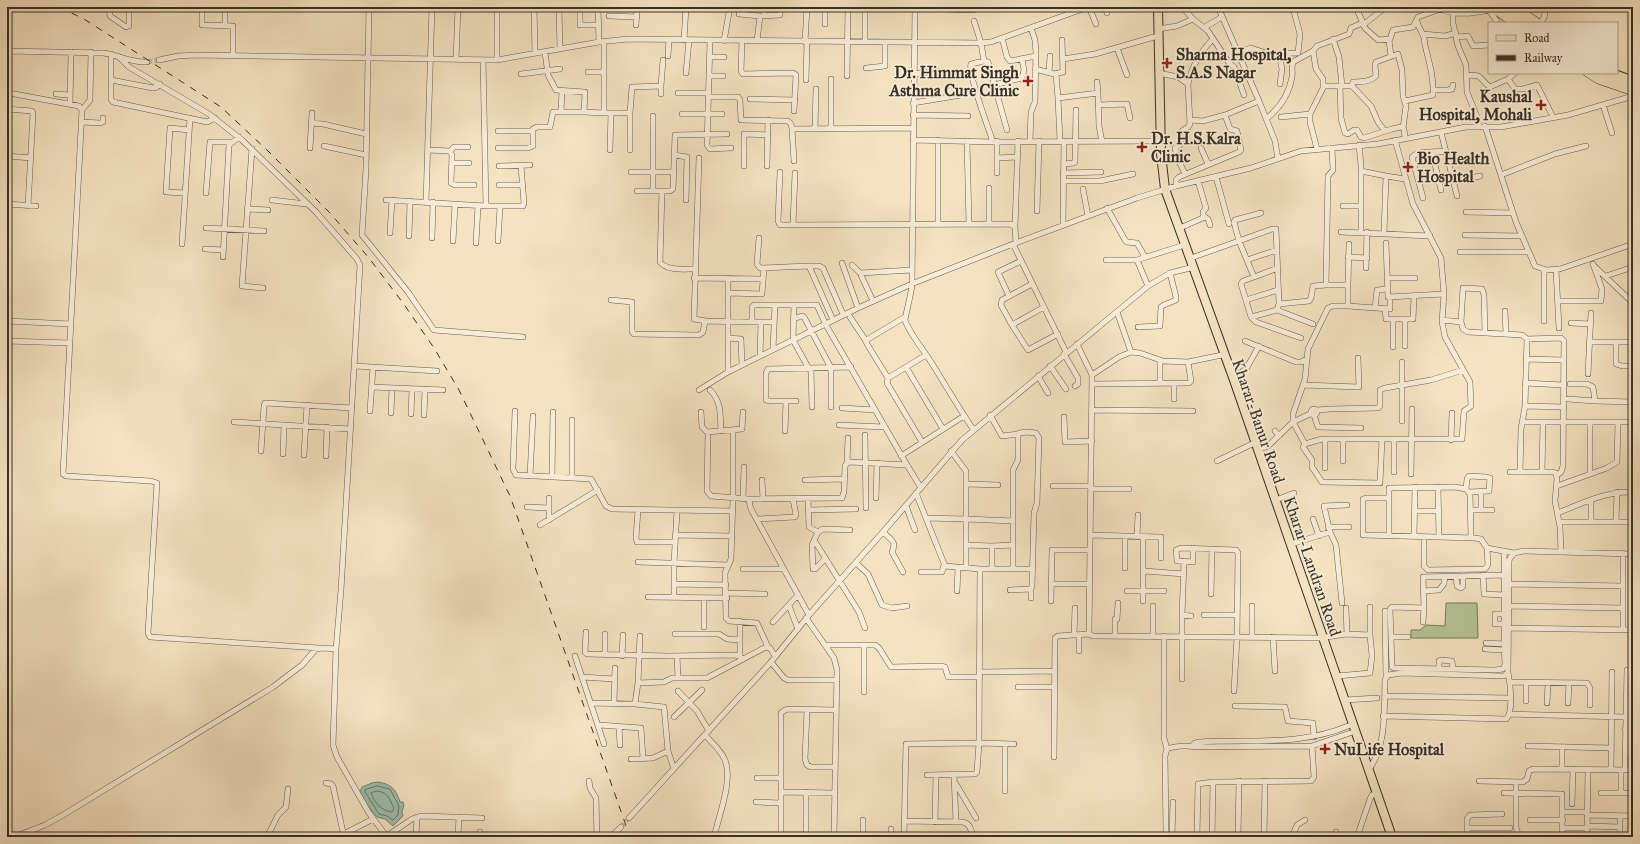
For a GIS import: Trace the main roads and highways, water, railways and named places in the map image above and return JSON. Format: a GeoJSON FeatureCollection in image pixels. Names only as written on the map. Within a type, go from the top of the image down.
{"type":"FeatureCollection","features":[{"type":"Feature","properties":{"kind":"highway","name":"Kharar-Banur Road"},"geometry":{"type":"LineString","coordinates":[[1154,7],[1156,33],[1156,141],[1157,161],[1163,190],[1181,246],[1191,264],[1321,638],[1352,734],[1375,794],[1386,837]]}},
{"type":"Feature","properties":{"kind":"highway"},"geometry":{"type":"LineString","coordinates":[[1158,7],[1156,33],[1159,73],[1163,190],[1180,228],[1191,264]]}},
{"type":"Feature","properties":{"kind":"highway"},"geometry":{"type":"LineString","coordinates":[[1507,7],[1527,22]]}},
{"type":"Feature","properties":{"kind":"highway"},"geometry":{"type":"LineString","coordinates":[[1492,8],[1518,22]]}},
{"type":"Feature","properties":{"kind":"highway"},"geometry":{"type":"LineString","coordinates":[[1599,74],[1633,86]]}},
{"type":"Feature","properties":{"kind":"highway"},"geometry":{"type":"LineString","coordinates":[[1615,74],[1633,81]]}},
{"type":"Feature","properties":{"kind":"highway","name":"Kharar-Landran Road"},"geometry":{"type":"LineString","coordinates":[[1191,264],[1233,378],[1255,447],[1276,500],[1321,638],[1345,700],[1352,734],[1368,769],[1375,794],[1392,837]]}},
{"type":"Feature","properties":{"kind":"main road"},"geometry":{"type":"LineString","coordinates":[[1516,7],[1538,22]]}},
{"type":"Feature","properties":{"kind":"main road"},"geometry":{"type":"LineString","coordinates":[[1492,8],[1512,22]]}},
{"type":"Feature","properties":{"kind":"main road"},"geometry":{"type":"LineString","coordinates":[[1618,71],[1633,77]]}},
{"type":"Feature","properties":{"kind":"main road"},"geometry":{"type":"LineString","coordinates":[[1589,74],[1598,80],[1633,92]]}},
{"type":"Feature","properties":{"kind":"water"},"geometry":{"type":"Polygon","coordinates":[[[378,782],[386,784],[395,790],[400,802],[403,802],[403,816],[393,826],[385,819],[377,817],[367,805],[360,792],[362,787],[378,782]]]}},
{"type":"Feature","properties":{"kind":"tunnel"},"geometry":{"type":"LineString","coordinates":[[147,62],[159,60]]}},
{"type":"Feature","properties":{"kind":"tunnel"},"geometry":{"type":"LineString","coordinates":[[621,827],[629,818]]}},
{"type":"Feature","properties":{"kind":"railway"},"geometry":{"type":"LineString","coordinates":[[59,7],[84,19],[221,107],[268,151],[330,213],[369,258],[403,303],[434,348],[459,390],[510,496],[630,837]]}},
{"type":"Feature","properties":{"kind":"place","name":"Sharma Hospital, S.A.S Nagar"},"geometry":{"type":"Point","coordinates":[1167,63]}},
{"type":"Feature","properties":{"kind":"place","name":"Dr. Himmat Singh Asthma Cure Clinic"},"geometry":{"type":"Point","coordinates":[1028,81]}},
{"type":"Feature","properties":{"kind":"place","name":"Kaushal Hospital, Mohali"},"geometry":{"type":"Point","coordinates":[1541,105]}},
{"type":"Feature","properties":{"kind":"place","name":"Dr. H.S.Kalra Clinic"},"geometry":{"type":"Point","coordinates":[1142,147]}},
{"type":"Feature","properties":{"kind":"place","name":"Bio Health Hospital"},"geometry":{"type":"Point","coordinates":[1408,167]}},
{"type":"Feature","properties":{"kind":"place","name":"NuLife Hospital"},"geometry":{"type":"Point","coordinates":[1325,749]}}]}
